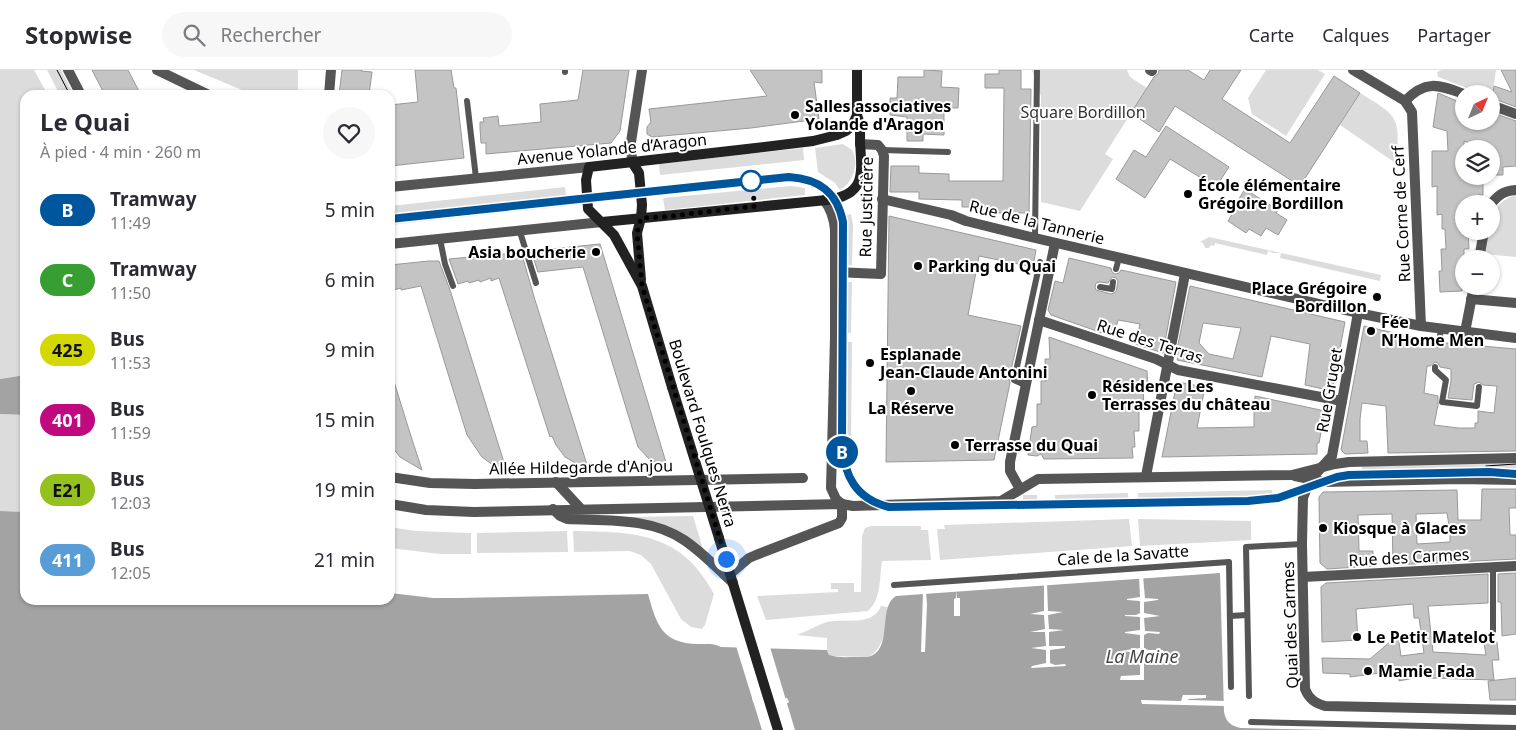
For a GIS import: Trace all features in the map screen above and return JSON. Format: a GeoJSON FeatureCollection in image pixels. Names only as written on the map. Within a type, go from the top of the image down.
{"type":"FeatureCollection","features":[{"type":"Feature","properties":{"kind":"main road"},"geometry":{"type":"LineString","coordinates":[[589,167],[586,180],[588,209],[602,222],[827,203],[848,195],[859,184],[862,170],[859,121],[857,116],[857,70]]}},
{"type":"Feature","properties":{"kind":"main road"},"geometry":{"type":"LineString","coordinates":[[837,136],[852,126],[857,116]]}},
{"type":"Feature","properties":{"kind":"main road","name":"Avenue Yolande d’Aragon"},"geometry":{"type":"LineString","coordinates":[[589,167],[766,147],[837,136]]}},
{"type":"Feature","properties":{"kind":"main road"},"geometry":{"type":"LineString","coordinates":[[837,136],[861,145]]}},
{"type":"Feature","properties":{"kind":"main road"},"geometry":{"type":"LineString","coordinates":[[632,162],[639,173],[642,205],[641,218]]}},
{"type":"Feature","properties":{"kind":"main road","name":"Boulevard Foulques Nerra"},"geometry":{"type":"LineString","coordinates":[[641,218],[637,233],[642,286],[778,730]]}},
{"type":"Feature","properties":{"kind":"main road","name":"Boulevard Foulques Nerra"},"geometry":{"type":"LineString","coordinates":[[602,222],[614,235],[642,286]]}},
{"type":"Feature","properties":{"kind":"street"},"geometry":{"type":"LineString","coordinates":[[68,70],[79,90]]}},
{"type":"Feature","properties":{"kind":"street"},"geometry":{"type":"LineString","coordinates":[[157,70],[199,90]]}},
{"type":"Feature","properties":{"kind":"street"},"geometry":{"type":"LineString","coordinates":[[329,90],[331,70]]}},
{"type":"Feature","properties":{"kind":"street"},"geometry":{"type":"LineString","coordinates":[[632,162],[630,142],[642,70]]}},
{"type":"Feature","properties":{"kind":"street"},"geometry":{"type":"LineString","coordinates":[[1353,70],[1405,101],[1420,89],[1431,86],[1438,85],[1455,91]]}},
{"type":"Feature","properties":{"kind":"street","name":"Rue Corne de Cerf"},"geometry":{"type":"LineString","coordinates":[[1405,101],[1412,112],[1421,326]]}},
{"type":"Feature","properties":{"kind":"street"},"geometry":{"type":"LineString","coordinates":[[1500,108],[1516,114]]}},
{"type":"Feature","properties":{"kind":"street","name":"Rue Justicière"},"geometry":{"type":"LineString","coordinates":[[835,272],[881,274],[884,156],[878,145],[861,145]]}},
{"type":"Feature","properties":{"kind":"street","name":"Avenue Yolande d’Aragon"},"geometry":{"type":"LineString","coordinates":[[395,187],[589,167]]}},
{"type":"Feature","properties":{"kind":"street"},"geometry":{"type":"LineString","coordinates":[[1499,195],[1505,191],[1516,190]]}},
{"type":"Feature","properties":{"kind":"street","name":"Rue de la Tannerie"},"geometry":{"type":"LineString","coordinates":[[882,199],[1185,274]]}},
{"type":"Feature","properties":{"kind":"street"},"geometry":{"type":"LineString","coordinates":[[827,203],[835,230],[835,338],[831,488],[836,499],[842,504]]}},
{"type":"Feature","properties":{"kind":"street"},"geometry":{"type":"LineString","coordinates":[[395,244],[602,222]]}},
{"type":"Feature","properties":{"kind":"street"},"geometry":{"type":"LineString","coordinates":[[1020,489],[1010,471],[1010,462],[1055,243]]}},
{"type":"Feature","properties":{"kind":"street"},"geometry":{"type":"LineString","coordinates":[[1146,476],[1185,274],[1421,326],[1516,338]]}},
{"type":"Feature","properties":{"kind":"street"},"geometry":{"type":"LineString","coordinates":[[1465,332],[1472,295]]}},
{"type":"Feature","properties":{"kind":"street"},"geometry":{"type":"LineString","coordinates":[[1471,299],[1516,303]]}},
{"type":"Feature","properties":{"kind":"street","name":"Rue Gruget"},"geometry":{"type":"LineString","coordinates":[[1322,468],[1332,456],[1358,313]]}},
{"type":"Feature","properties":{"kind":"street","name":"Rue des Terras"},"geometry":{"type":"LineString","coordinates":[[1039,320],[1156,360],[1178,370],[1342,401]]}},
{"type":"Feature","properties":{"kind":"street"},"geometry":{"type":"LineString","coordinates":[[395,505],[426,510],[474,512],[842,504],[854,506],[1001,501],[1038,479],[1292,475],[1349,462],[1516,458]]}},
{"type":"Feature","properties":{"kind":"street","name":"Quai des Carmes"},"geometry":{"type":"LineString","coordinates":[[1322,468],[1310,480],[1304,494],[1302,544],[1306,689],[1308,696],[1325,706],[1516,710]]}},
{"type":"Feature","properties":{"kind":"street"},"geometry":{"type":"LineString","coordinates":[[1292,475],[1324,482],[1485,478],[1516,480]]}},
{"type":"Feature","properties":{"kind":"street","name":"Allée Hildegarde d'Anjou"},"geometry":{"type":"LineString","coordinates":[[395,478],[419,482],[444,483],[803,478]]}},
{"type":"Feature","properties":{"kind":"street"},"geometry":{"type":"LineString","coordinates":[[556,482],[581,509]]}},
{"type":"Feature","properties":{"kind":"street"},"geometry":{"type":"LineString","coordinates":[[553,509],[560,516],[567,519],[633,523],[662,529],[692,546],[733,582],[756,555],[839,523],[842,518],[842,504]]}},
{"type":"Feature","properties":{"kind":"street","name":"Rue des Carmes"},"geometry":{"type":"LineString","coordinates":[[1303,577],[1379,570],[1516,566]]}},
{"type":"Feature","properties":{"kind":"lane"},"geometry":{"type":"LineString","coordinates":[[1035,238],[1036,72]]}},
{"type":"Feature","properties":{"kind":"lane"},"geometry":{"type":"LineString","coordinates":[[467,101],[476,178]]}},
{"type":"Feature","properties":{"kind":"lane"},"geometry":{"type":"LineString","coordinates":[[882,150],[948,152]]}},
{"type":"Feature","properties":{"kind":"lane"},"geometry":{"type":"LineString","coordinates":[[520,232],[536,283]]}},
{"type":"Feature","properties":{"kind":"lane"},"geometry":{"type":"LineString","coordinates":[[440,239],[445,264],[453,286]]}},
{"type":"Feature","properties":{"kind":"lane"},"geometry":{"type":"LineString","coordinates":[[1116,269],[1119,258]]}},
{"type":"Feature","properties":{"kind":"lane"},"geometry":{"type":"LineString","coordinates":[[1027,386],[1014,380],[1040,262]]}},
{"type":"Feature","properties":{"kind":"lane"},"geometry":{"type":"LineString","coordinates":[[1100,287],[1112,289],[1113,282]]}},
{"type":"Feature","properties":{"kind":"lane"},"geometry":{"type":"LineString","coordinates":[[1439,343],[1440,329]]}},
{"type":"Feature","properties":{"kind":"lane"},"geometry":{"type":"LineString","coordinates":[[1435,367],[1435,370],[1446,380],[1442,402],[1477,406],[1479,387]]}},
{"type":"Feature","properties":{"kind":"lane"},"geometry":{"type":"LineString","coordinates":[[1249,696],[1246,547],[1302,544]]}},
{"type":"Feature","properties":{"kind":"lane","name":"Cale de la Savatte"},"geometry":{"type":"LineString","coordinates":[[894,585],[1229,562],[1231,687]]}},
{"type":"Feature","properties":{"kind":"lane"},"geometry":{"type":"LineString","coordinates":[[1493,567],[1493,634]]}},
{"type":"Feature","properties":{"kind":"lane"},"geometry":{"type":"LineString","coordinates":[[1230,616],[1247,615]]}},
{"type":"Feature","properties":{"kind":"lane"},"geometry":{"type":"LineString","coordinates":[[1251,722],[1516,728]]}},
{"type":"Feature","properties":{"kind":"green space"},"geometry":{"type":"Polygon","coordinates":[[[0,70],[34,70],[45,90],[20,90],[20,376],[0,379],[0,70]]]}},
{"type":"Feature","properties":{"kind":"green space"},"geometry":{"type":"Polygon","coordinates":[[[47,70],[61,70],[71,90],[57,90],[47,70]]]}},
{"type":"Feature","properties":{"kind":"green space"},"geometry":{"type":"Polygon","coordinates":[[[194,70],[298,70],[298,90],[242,90],[194,70]]]}},
{"type":"Feature","properties":{"kind":"green space","name":"Square Bordillon"},"geometry":{"type":"Polygon","coordinates":[[[1032,70],[1127,70],[1130,77],[1147,88],[1105,154],[1113,159],[1080,211],[1041,202],[1041,96],[1032,70]]]}},
{"type":"Feature","properties":{"kind":"green space"},"geometry":{"type":"Polygon","coordinates":[[[1266,70],[1318,70],[1325,74],[1286,136],[1252,114],[1248,98],[1266,70]]]}},
{"type":"Feature","properties":{"kind":"green space"},"geometry":{"type":"Polygon","coordinates":[[[1442,70],[1496,70],[1494,85],[1459,85],[1438,77],[1437,72],[1442,70]]]}},
{"type":"Feature","properties":{"kind":"green space"},"geometry":{"type":"Polygon","coordinates":[[[1360,93],[1383,108],[1395,120],[1398,137],[1397,164],[1340,125],[1360,93]]]}},
{"type":"Feature","properties":{"kind":"green space"},"geometry":{"type":"Polygon","coordinates":[[[843,144],[852,150],[855,167],[852,178],[840,190],[835,183],[818,172],[815,148],[843,144]]]}},
{"type":"Feature","properties":{"kind":"green space"},"geometry":{"type":"Polygon","coordinates":[[[803,148],[804,160],[660,175],[659,164],[803,148]]]}},
{"type":"Feature","properties":{"kind":"green space"},"geometry":{"type":"Polygon","coordinates":[[[791,186],[805,188],[805,195],[665,210],[663,198],[791,186]]]}},
{"type":"Feature","properties":{"kind":"green space"},"geometry":{"type":"Polygon","coordinates":[[[565,187],[567,206],[395,224],[395,205],[565,187]]]}},
{"type":"Feature","properties":{"kind":"green space"},"geometry":{"type":"Polygon","coordinates":[[[1516,195],[1516,257],[1500,256],[1500,250],[1485,250],[1486,240],[1500,240],[1500,204],[1509,197],[1516,195]]]}},
{"type":"Feature","properties":{"kind":"green space"},"geometry":{"type":"Polygon","coordinates":[[[851,214],[853,225],[852,265],[840,265],[840,224],[838,218],[851,214]]]}},
{"type":"Feature","properties":{"kind":"green space"},"geometry":{"type":"Polygon","coordinates":[[[1209,237],[1381,275],[1380,281],[1280,258],[1281,253],[1268,251],[1267,255],[1215,243],[1214,246],[1211,245],[1209,248],[1205,248],[1203,243],[1200,242],[1209,237]]]}},
{"type":"Feature","properties":{"kind":"green space"},"geometry":{"type":"Polygon","coordinates":[[[840,282],[852,282],[851,333],[839,333],[840,282]]]}},
{"type":"Feature","properties":{"kind":"green space"},"geometry":{"type":"Polygon","coordinates":[[[839,341],[852,342],[851,444],[837,444],[839,341]]]}},
{"type":"Feature","properties":{"kind":"green space"},"geometry":{"type":"Polygon","coordinates":[[[0,414],[20,415],[20,512],[0,511],[0,414]]]}},
{"type":"Feature","properties":{"kind":"green space"},"geometry":{"type":"Polygon","coordinates":[[[1516,461],[1516,477],[1362,477],[1362,465],[1516,461]]]}},
{"type":"Feature","properties":{"kind":"green space"},"geometry":{"type":"Polygon","coordinates":[[[1272,490],[1273,502],[1139,506],[1138,493],[1272,490]]]}},
{"type":"Feature","properties":{"kind":"green space"},"geometry":{"type":"Polygon","coordinates":[[[1128,493],[1129,506],[1055,508],[1055,495],[1128,493]]]}},
{"type":"Feature","properties":{"kind":"green space"},"geometry":{"type":"Polygon","coordinates":[[[1023,495],[1037,495],[1038,508],[1023,508],[1023,495]]]}},
{"type":"Feature","properties":{"kind":"green space"},"geometry":{"type":"Polygon","coordinates":[[[693,516],[703,549],[628,517],[693,516]]]}},
{"type":"Feature","properties":{"kind":"green space"},"geometry":{"type":"Polygon","coordinates":[[[1129,519],[1132,546],[940,560],[937,529],[945,529],[944,525],[1129,519]]]}},
{"type":"Feature","properties":{"kind":"green space"},"geometry":{"type":"Polygon","coordinates":[[[1138,519],[1251,521],[1251,540],[1140,546],[1138,519]]]}},
{"type":"Feature","properties":{"kind":"green space"},"geometry":{"type":"Polygon","coordinates":[[[871,526],[921,526],[921,530],[928,530],[931,560],[882,561],[878,594],[868,611],[766,620],[757,596],[838,592],[838,589],[831,589],[831,583],[854,583],[854,592],[861,592],[862,536],[865,528],[871,526]]]}},
{"type":"Feature","properties":{"kind":"green space"},"geometry":{"type":"Polygon","coordinates":[[[395,528],[416,531],[471,533],[471,554],[440,554],[395,549],[395,528]]]}},
{"type":"Feature","properties":{"kind":"green space"},"geometry":{"type":"Polygon","coordinates":[[[567,531],[568,552],[477,553],[477,533],[567,531]]]}},
{"type":"Feature","properties":{"kind":"green space"},"geometry":{"type":"Polygon","coordinates":[[[573,531],[636,535],[671,547],[687,558],[701,574],[714,594],[705,625],[702,629],[691,627],[681,619],[651,564],[641,555],[630,551],[574,552],[573,531]]]}},
{"type":"Feature","properties":{"kind":"green space"},"geometry":{"type":"Polygon","coordinates":[[[881,606],[888,607],[884,635],[879,647],[869,657],[830,656],[827,650],[827,638],[797,635],[827,622],[872,617],[881,606]]]}},
{"type":"Feature","properties":{"kind":"water"},"geometry":{"type":"Polygon","coordinates":[[[20,376],[20,415],[0,414],[0,379],[20,376]]]}},
{"type":"Feature","properties":{"kind":"water","name":"La Maine"},"geometry":{"type":"Polygon","coordinates":[[[0,511],[20,512],[20,605],[395,605],[395,594],[433,598],[648,594],[658,624],[663,631],[676,640],[686,643],[713,644],[721,647],[827,650],[829,655],[836,657],[868,657],[876,653],[881,646],[883,638],[887,609],[890,602],[896,596],[1220,573],[1224,712],[1228,721],[1232,725],[1241,728],[1330,730],[0,730],[0,511]],[[752,698],[753,702],[789,702],[787,698],[752,698]]]}},
{"type":"Feature","properties":{"kind":"pier"},"geometry":{"type":"Polygon","coordinates":[[[1139,576],[1143,576],[1145,598],[1158,599],[1144,602],[1144,613],[1160,616],[1144,618],[1145,631],[1160,632],[1159,634],[1148,633],[1144,635],[1144,648],[1148,650],[1163,650],[1163,652],[1144,653],[1144,680],[1120,680],[1121,676],[1140,675],[1140,653],[1121,651],[1140,648],[1140,635],[1125,633],[1140,630],[1140,617],[1125,616],[1140,613],[1140,601],[1127,600],[1140,597],[1139,576]]]}},
{"type":"Feature","properties":{"kind":"pier"},"geometry":{"type":"Polygon","coordinates":[[[1044,583],[1047,583],[1048,611],[1063,612],[1048,615],[1049,629],[1064,630],[1049,632],[1049,646],[1065,646],[1065,648],[1050,650],[1050,663],[1055,665],[1065,664],[1066,666],[1031,668],[1032,666],[1046,663],[1046,650],[1031,648],[1046,646],[1045,632],[1030,632],[1045,629],[1044,615],[1030,614],[1044,611],[1044,583]]]}},
{"type":"Feature","properties":{"kind":"pier"},"geometry":{"type":"Polygon","coordinates":[[[956,591],[957,598],[960,598],[960,616],[954,616],[956,591]]]}},
{"type":"Feature","properties":{"kind":"pier"},"geometry":{"type":"Polygon","coordinates":[[[923,593],[926,593],[927,604],[925,652],[921,652],[923,593]]]}},
{"type":"Feature","properties":{"kind":"pier"},"geometry":{"type":"Polygon","coordinates":[[[736,646],[770,647],[795,730],[762,730],[736,646]]]}},
{"type":"Feature","properties":{"kind":"pier"},"geometry":{"type":"Polygon","coordinates":[[[1183,695],[1206,695],[1206,698],[1188,700],[1226,701],[1226,706],[1142,704],[1141,700],[1181,701],[1183,695]]]}},
{"type":"Feature","properties":{"kind":"building"},"geometry":{"type":"Polygon","coordinates":[[[92,70],[128,70],[138,90],[102,90],[92,70]]]}},
{"type":"Feature","properties":{"kind":"building"},"geometry":{"type":"Polygon","coordinates":[[[342,70],[372,72],[370,90],[340,90],[342,70]]]}},
{"type":"Feature","properties":{"kind":"building"},"geometry":{"type":"Polygon","coordinates":[[[415,70],[451,70],[454,88],[456,88],[464,158],[395,165],[395,104],[418,102],[415,70]]]}},
{"type":"Feature","properties":{"kind":"building"},"geometry":{"type":"Polygon","coordinates":[[[583,70],[629,70],[620,131],[611,143],[486,154],[486,143],[481,143],[480,122],[484,122],[483,118],[498,116],[499,126],[541,122],[540,104],[578,100],[583,70]]]}},
{"type":"Feature","properties":{"kind":"building"},"geometry":{"type":"Polygon","coordinates":[[[750,70],[822,70],[822,83],[814,82],[819,119],[751,128],[652,137],[647,134],[647,127],[651,122],[649,109],[767,96],[750,70]]]}},
{"type":"Feature","properties":{"kind":"building"},"geometry":{"type":"Polygon","coordinates":[[[924,70],[942,71],[941,87],[959,88],[958,108],[944,108],[944,135],[923,134],[923,141],[907,141],[907,117],[890,115],[890,98],[897,98],[898,77],[924,77],[924,70]]]}},
{"type":"Feature","properties":{"kind":"building"},"geometry":{"type":"Polygon","coordinates":[[[999,70],[1021,70],[1021,89],[1031,89],[1029,213],[992,213],[992,207],[962,207],[962,200],[919,199],[919,192],[890,192],[891,166],[919,166],[919,173],[949,174],[949,181],[1003,181],[1004,88],[985,88],[985,74],[999,74],[999,70]]]}},
{"type":"Feature","properties":{"kind":"building"},"geometry":{"type":"Polygon","coordinates":[[[1159,70],[1188,70],[1204,80],[1210,70],[1241,70],[1222,99],[1290,143],[1334,76],[1360,93],[1300,186],[1175,106],[1159,132],[1131,113],[1159,70]]]}},
{"type":"Feature","properties":{"kind":"building"},"geometry":{"type":"Polygon","coordinates":[[[1501,70],[1516,70],[1516,107],[1500,101],[1500,88],[1512,92],[1501,70]]]}},
{"type":"Feature","properties":{"kind":"building"},"geometry":{"type":"Polygon","coordinates":[[[1438,93],[1455,100],[1455,130],[1500,130],[1500,115],[1516,121],[1516,166],[1503,167],[1503,175],[1500,175],[1500,140],[1455,140],[1455,185],[1483,185],[1483,195],[1455,195],[1455,240],[1468,240],[1469,249],[1455,250],[1455,291],[1440,292],[1439,271],[1442,271],[1441,249],[1446,249],[1445,229],[1442,229],[1442,214],[1437,215],[1437,186],[1432,187],[1432,151],[1448,151],[1447,131],[1433,127],[1438,93]]]}},
{"type":"Feature","properties":{"kind":"building"},"geometry":{"type":"Polygon","coordinates":[[[1166,126],[1229,167],[1216,187],[1170,159],[1145,198],[1116,179],[1134,150],[1146,157],[1166,126]]]}},
{"type":"Feature","properties":{"kind":"building"},"geometry":{"type":"Polygon","coordinates":[[[1245,189],[1278,210],[1276,213],[1287,220],[1278,235],[1266,228],[1261,236],[1249,229],[1246,233],[1228,221],[1234,211],[1232,210],[1245,189]]]}},
{"type":"Feature","properties":{"kind":"building"},"geometry":{"type":"Polygon","coordinates":[[[889,216],[1036,250],[1033,267],[979,256],[968,315],[1021,326],[994,460],[886,462],[889,216]]]}},
{"type":"Feature","properties":{"kind":"building"},"geometry":{"type":"Polygon","coordinates":[[[600,244],[668,469],[650,460],[638,447],[583,267],[538,272],[531,251],[600,244]]]}},
{"type":"Feature","properties":{"kind":"building"},"geometry":{"type":"Polygon","coordinates":[[[509,254],[509,256],[522,255],[589,471],[565,457],[552,436],[550,437],[499,278],[491,281],[491,278],[480,282],[479,280],[469,283],[468,281],[458,284],[449,259],[509,254]]]}},
{"type":"Feature","properties":{"kind":"building"},"geometry":{"type":"Polygon","coordinates":[[[1069,258],[1111,268],[1115,274],[1121,270],[1176,282],[1163,353],[1135,344],[1140,324],[1118,320],[1115,333],[1108,335],[1051,315],[1048,310],[1055,281],[1063,283],[1069,258]],[[1112,277],[1108,283],[1096,283],[1096,290],[1111,294],[1116,292],[1118,281],[1112,277]]]}},
{"type":"Feature","properties":{"kind":"building"},"geometry":{"type":"Polygon","coordinates":[[[439,261],[450,290],[507,472],[494,466],[482,457],[467,435],[421,286],[395,290],[395,264],[439,261]]]}},
{"type":"Feature","properties":{"kind":"building"},"geometry":{"type":"Polygon","coordinates":[[[1190,286],[1345,322],[1332,391],[1305,385],[1310,344],[1271,336],[1262,377],[1177,360],[1179,355],[1176,354],[1190,286]],[[1203,323],[1199,343],[1209,354],[1233,359],[1241,328],[1203,323]]]}},
{"type":"Feature","properties":{"kind":"building"},"geometry":{"type":"Polygon","coordinates":[[[1364,326],[1434,342],[1438,348],[1447,343],[1516,349],[1516,451],[1388,453],[1386,406],[1362,403],[1360,441],[1367,441],[1368,453],[1345,454],[1341,450],[1364,326]],[[1435,362],[1427,366],[1424,393],[1438,396],[1434,425],[1475,428],[1475,423],[1478,423],[1478,411],[1494,413],[1497,386],[1483,385],[1479,382],[1474,384],[1472,400],[1448,398],[1451,369],[1440,367],[1435,362]]]}},
{"type":"Feature","properties":{"kind":"building","name":"Résidence Les Terrasses du château"},"geometry":{"type":"Polygon","coordinates":[[[1049,337],[1147,371],[1148,386],[1143,386],[1144,408],[1139,409],[1139,431],[1134,431],[1135,447],[1132,447],[1133,458],[1044,459],[1041,454],[1037,456],[1028,455],[1032,427],[1037,426],[1037,404],[1041,404],[1041,381],[1046,381],[1045,359],[1050,359],[1049,337]]]}},
{"type":"Feature","properties":{"kind":"building"},"geometry":{"type":"Polygon","coordinates":[[[1177,382],[1205,387],[1197,428],[1254,427],[1255,396],[1325,411],[1319,443],[1317,443],[1317,454],[1162,457],[1177,382]]]}},
{"type":"Feature","properties":{"kind":"building"},"geometry":{"type":"Polygon","coordinates":[[[395,384],[422,470],[400,457],[395,450],[395,384]]]}},
{"type":"Feature","properties":{"kind":"building"},"geometry":{"type":"Polygon","coordinates":[[[1482,489],[1516,489],[1516,508],[1509,508],[1510,535],[1516,535],[1516,559],[1393,565],[1392,514],[1358,515],[1359,551],[1373,551],[1373,566],[1327,569],[1320,563],[1319,497],[1323,492],[1457,490],[1458,520],[1481,520],[1482,489]],[[1447,513],[1416,514],[1417,544],[1450,542],[1447,513]]]}},
{"type":"Feature","properties":{"kind":"building"},"geometry":{"type":"Polygon","coordinates":[[[1516,573],[1516,634],[1502,636],[1501,602],[1498,602],[1498,574],[1516,573]]]}},
{"type":"Feature","properties":{"kind":"building"},"geometry":{"type":"Polygon","coordinates":[[[1488,574],[1488,603],[1428,606],[1433,652],[1486,655],[1484,643],[1497,642],[1499,660],[1492,660],[1494,680],[1429,678],[1428,675],[1399,681],[1399,674],[1381,677],[1380,673],[1350,677],[1350,674],[1323,673],[1322,658],[1370,659],[1398,635],[1401,656],[1424,653],[1419,618],[1414,618],[1413,604],[1356,609],[1358,640],[1322,642],[1321,587],[1326,583],[1488,574]]]}},
{"type":"Feature","properties":{"kind":"building"},"geometry":{"type":"Polygon","coordinates":[[[1516,678],[1516,700],[1490,700],[1488,681],[1516,678]]]}},
{"type":"Feature","properties":{"kind":"tram line"},"geometry":{"type":"LineString","coordinates":[[57,70],[67,90]]}},
{"type":"Feature","properties":{"kind":"tram line"},"geometry":{"type":"LineString","coordinates":[[395,218],[789,177],[800,178],[818,184],[825,189],[836,203],[843,222],[842,444],[845,466],[853,484],[860,492],[868,498],[889,507],[1248,501],[1286,496],[1349,475],[1489,472],[1516,474]]}},
{"type":"Feature","properties":{"kind":"tram line","name":"B"},"geometry":{"type":"LineString","coordinates":[[395,218],[789,177],[805,179],[820,185],[839,206],[843,222],[843,462],[852,483],[859,491],[883,506],[894,508],[1270,500],[1337,477],[1349,475],[1489,472],[1516,474]]}},
{"type":"Feature","properties":{"kind":"tram line"},"geometry":{"type":"LineString","coordinates":[[1486,466],[1516,464]]}},
{"type":"Feature","properties":{"kind":"place","name":"Salles associatives Yolande d'Aragon"},"geometry":{"type":"Point","coordinates":[795,115]}},
{"type":"Feature","properties":{"kind":"place","name":"École élémentaire Grégoire Bordillon"},"geometry":{"type":"Point","coordinates":[1188,194]}},
{"type":"Feature","properties":{"kind":"place","name":"Asia boucherie"},"geometry":{"type":"Point","coordinates":[596,252]}},
{"type":"Feature","properties":{"kind":"place","name":"Parking du Quai"},"geometry":{"type":"Point","coordinates":[918,266]}},
{"type":"Feature","properties":{"kind":"place","name":"Place Grégoire Bordillon"},"geometry":{"type":"Point","coordinates":[1377,297]}},
{"type":"Feature","properties":{"kind":"place","name":"Fée N’Home Men"},"geometry":{"type":"Point","coordinates":[1371,331]}},
{"type":"Feature","properties":{"kind":"place","name":"Esplanade Jean-Claude Antonini"},"geometry":{"type":"Point","coordinates":[870,363]}},
{"type":"Feature","properties":{"kind":"place","name":"La Réserve"},"geometry":{"type":"Point","coordinates":[911,391]}},
{"type":"Feature","properties":{"kind":"place","name":"Résidence Les Terrasses du château"},"geometry":{"type":"Point","coordinates":[1092,395]}},
{"type":"Feature","properties":{"kind":"place","name":"Terrasse du Quai"},"geometry":{"type":"Point","coordinates":[955,445]}},
{"type":"Feature","properties":{"kind":"place","name":"Kiosque à Glaces"},"geometry":{"type":"Point","coordinates":[1323,528]}},
{"type":"Feature","properties":{"kind":"place","name":"Le Petit Matelot"},"geometry":{"type":"Point","coordinates":[1357,637]}},
{"type":"Feature","properties":{"kind":"place","name":"Mamie Fada"},"geometry":{"type":"Point","coordinates":[1368,671]}},
{"type":"Feature","properties":{"kind":"route"},"geometry":{"type":"LineString","coordinates":[[726,559],[642,286],[637,233],[641,218],[755,206],[751,181]]}}]}
